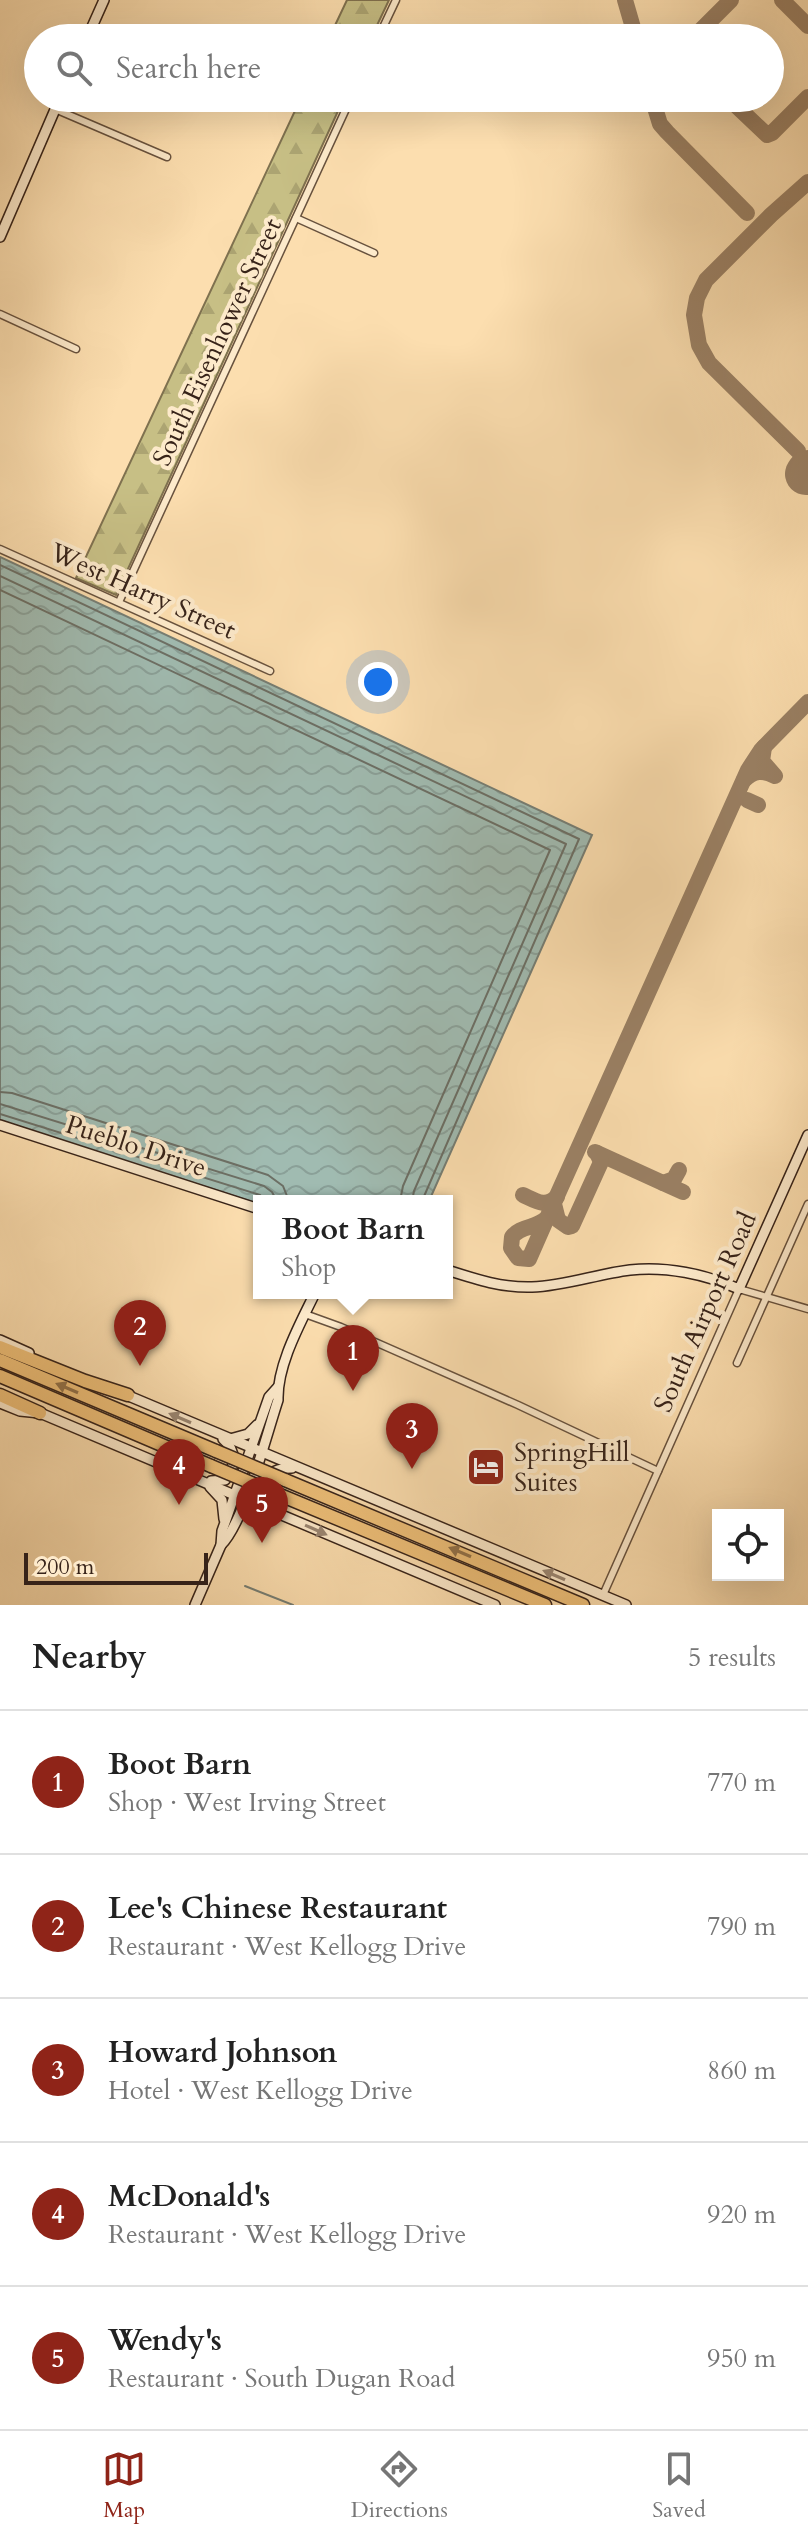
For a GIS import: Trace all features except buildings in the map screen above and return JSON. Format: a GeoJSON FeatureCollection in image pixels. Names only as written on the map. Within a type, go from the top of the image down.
{"type":"FeatureCollection","features":[{"type":"Feature","properties":{"kind":"highway"},"geometry":{"type":"LineString","coordinates":[[0,1347],[128,1395]]}},
{"type":"Feature","properties":{"kind":"highway"},"geometry":{"type":"LineString","coordinates":[[0,1360],[583,1605]]}},
{"type":"Feature","properties":{"kind":"highway"},"geometry":{"type":"LineString","coordinates":[[0,1376],[545,1605]]}},
{"type":"Feature","properties":{"kind":"highway"},"geometry":{"type":"LineString","coordinates":[[0,1395],[40,1413]]}},
{"type":"Feature","properties":{"kind":"street"},"geometry":{"type":"LineString","coordinates":[[93,24],[104,0]]}},
{"type":"Feature","properties":{"kind":"street"},"geometry":{"type":"LineString","coordinates":[[384,24],[396,0]]}},
{"type":"Feature","properties":{"kind":"street"},"geometry":{"type":"LineString","coordinates":[[0,237],[54,112]]}},
{"type":"Feature","properties":{"kind":"street"},"geometry":{"type":"LineString","coordinates":[[62,112],[167,157]]}},
{"type":"Feature","properties":{"kind":"street","name":"South Eisenhower Street"},"geometry":{"type":"LineString","coordinates":[[119,602],[345,112]]}},
{"type":"Feature","properties":{"kind":"street"},"geometry":{"type":"LineString","coordinates":[[296,218],[374,253]]}},
{"type":"Feature","properties":{"kind":"street"},"geometry":{"type":"LineString","coordinates":[[0,314],[76,349]]}},
{"type":"Feature","properties":{"kind":"street","name":"West Harry Street"},"geometry":{"type":"LineString","coordinates":[[0,549],[270,671]]}},
{"type":"Feature","properties":{"kind":"street","name":"Pueblo Drive"},"geometry":{"type":"LineString","coordinates":[[1,1129],[253,1207]]}},
{"type":"Feature","properties":{"kind":"street","name":"South Airport Road"},"geometry":{"type":"LineString","coordinates":[[603,1595],[808,1135]]}},
{"type":"Feature","properties":{"kind":"street"},"geometry":{"type":"LineString","coordinates":[[737,1363],[808,1204]]}},
{"type":"Feature","properties":{"kind":"street"},"geometry":{"type":"LineString","coordinates":[[453,1272],[500,1284],[532,1287],[629,1270],[664,1269],[695,1274],[808,1309]]}},
{"type":"Feature","properties":{"kind":"street"},"geometry":{"type":"LineString","coordinates":[[256,1450],[269,1427],[278,1400],[278,1387],[312,1299]]}},
{"type":"Feature","properties":{"kind":"street"},"geometry":{"type":"LineString","coordinates":[[305,1314],[518,1405],[658,1471]]}},
{"type":"Feature","properties":{"kind":"street"},"geometry":{"type":"LineString","coordinates":[[0,1340],[626,1605]]}},
{"type":"Feature","properties":{"kind":"street"},"geometry":{"type":"LineString","coordinates":[[195,1605],[240,1498],[269,1397],[278,1387]]}},
{"type":"Feature","properties":{"kind":"street"},"geometry":{"type":"LineString","coordinates":[[0,1403],[20,1411],[40,1413],[495,1605]]}},
{"type":"Feature","properties":{"kind":"street"},"geometry":{"type":"LineString","coordinates":[[230,1439],[248,1434],[263,1415]]}},
{"type":"Feature","properties":{"kind":"street"},"geometry":{"type":"LineString","coordinates":[[269,1427],[269,1445],[282,1461]]}},
{"type":"Feature","properties":{"kind":"street"},"geometry":{"type":"LineString","coordinates":[[188,1476],[220,1482],[231,1473],[234,1464],[232,1450],[215,1433]]}},
{"type":"Feature","properties":{"kind":"street"},"geometry":{"type":"LineString","coordinates":[[268,1509],[260,1496],[263,1480],[274,1469],[300,1468]]}},
{"type":"Feature","properties":{"kind":"street"},"geometry":{"type":"LineString","coordinates":[[208,1484],[222,1500],[227,1530]]}},
{"type":"Feature","properties":{"kind":"street"},"geometry":{"type":"LineString","coordinates":[[227,1530],[248,1510],[268,1509]]}},
{"type":"Feature","properties":{"kind":"green space"},"geometry":{"type":"Polygon","coordinates":[[[347,0],[389,0],[378,24],[336,24],[347,0]]]}},
{"type":"Feature","properties":{"kind":"green space"},"geometry":{"type":"Polygon","coordinates":[[[294,112],[338,112],[116,595],[76,578],[294,112]]]}},
{"type":"Feature","properties":{"kind":"water"},"geometry":{"type":"Polygon","coordinates":[[[0,557],[592,835],[432,1195],[253,1195],[253,1202],[0,1121],[0,557]]]}},
{"type":"Feature","properties":{"kind":"waterway"},"geometry":{"type":"LineString","coordinates":[[245,1586],[293,1605]]}},
{"type":"Feature","properties":{"kind":"taxiway"},"geometry":{"type":"LineString","coordinates":[[625,0],[632,24]]}},
{"type":"Feature","properties":{"kind":"taxiway"},"geometry":{"type":"LineString","coordinates":[[707,24],[731,0]]}},
{"type":"Feature","properties":{"kind":"taxiway"},"geometry":{"type":"LineString","coordinates":[[782,0],[808,26]]}},
{"type":"Feature","properties":{"kind":"taxiway"},"geometry":{"type":"LineString","coordinates":[[743,112],[767,135],[808,97]]}},
{"type":"Feature","properties":{"kind":"taxiway"},"geometry":{"type":"LineString","coordinates":[[656,112],[660,124],[747,213]]}},
{"type":"Feature","properties":{"kind":"taxiway"},"geometry":{"type":"LineString","coordinates":[[798,451],[709,363],[699,345],[694,315],[697,298],[706,280],[808,182]]}},
{"type":"Feature","properties":{"kind":"taxiway"},"geometry":{"type":"LineString","coordinates":[[547,1218],[529,1259],[518,1258],[511,1248],[512,1237],[547,1218],[748,770],[761,750],[808,702]]}},
{"type":"Feature","properties":{"kind":"taxiway"},"geometry":{"type":"LineString","coordinates":[[744,780],[759,772],[775,776],[762,761],[764,747]]}},
{"type":"Feature","properties":{"kind":"taxiway"},"geometry":{"type":"LineString","coordinates":[[747,800],[758,805]]}},
{"type":"Feature","properties":{"kind":"taxiway"},"geometry":{"type":"LineString","coordinates":[[595,1152],[663,1183]]}},
{"type":"Feature","properties":{"kind":"taxiway"},"geometry":{"type":"LineString","coordinates":[[554,1204],[558,1220],[568,1227],[572,1226],[601,1162],[597,1153]]}},
{"type":"Feature","properties":{"kind":"taxiway"},"geometry":{"type":"LineString","coordinates":[[679,1170],[674,1179],[663,1183],[683,1192]]}},
{"type":"Feature","properties":{"kind":"taxiway"},"geometry":{"type":"LineString","coordinates":[[523,1195],[544,1203],[557,1197]]}},
{"type":"Feature","properties":{"kind":"place","name":"Lee's Chinese Restaurant"},"geometry":{"type":"Point","coordinates":[140,1366]}},
{"type":"Feature","properties":{"kind":"place","name":"Boot Barn"},"geometry":{"type":"Point","coordinates":[353,1391]}},
{"type":"Feature","properties":{"kind":"place","name":"SpringHill Suites"},"geometry":{"type":"Point","coordinates":[486,1467]}},
{"type":"Feature","properties":{"kind":"place","name":"Howard Johnson"},"geometry":{"type":"Point","coordinates":[412,1469]}},
{"type":"Feature","properties":{"kind":"place","name":"McDonald's"},"geometry":{"type":"Point","coordinates":[179,1505]}},
{"type":"Feature","properties":{"kind":"place","name":"Wendy's"},"geometry":{"type":"Point","coordinates":[262,1543]}}]}
